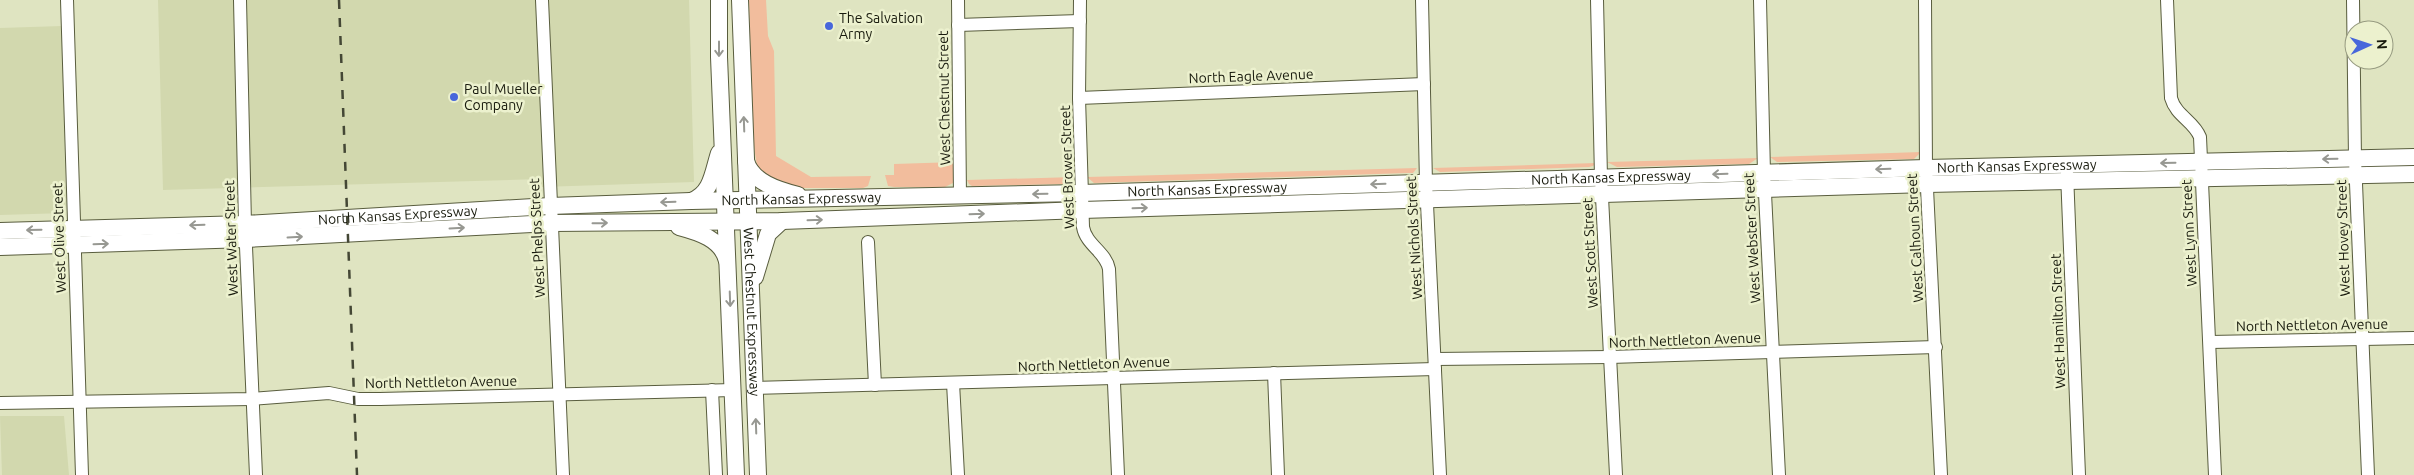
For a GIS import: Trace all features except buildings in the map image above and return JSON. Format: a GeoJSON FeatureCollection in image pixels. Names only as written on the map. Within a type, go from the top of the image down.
{"type":"FeatureCollection","features":[{"type":"Feature","properties":{"kind":"main road","name":"West Chestnut Expressway"},"geometry":{"type":"LineString","coordinates":[[719,0],[736,475]]}},
{"type":"Feature","properties":{"kind":"main road","name":"West Chestnut Expressway"},"geometry":{"type":"LineString","coordinates":[[740,0],[758,475]]}},
{"type":"Feature","properties":{"kind":"main road"},"geometry":{"type":"LineString","coordinates":[[691,201],[700,197],[709,186],[723,141]]}},
{"type":"Feature","properties":{"kind":"main road","name":"North Kansas Expressway"},"geometry":{"type":"LineString","coordinates":[[0,247],[74,237],[551,224],[782,221],[1426,183],[1601,186],[2067,173],[2202,178],[2355,167],[2414,157]]}},
{"type":"Feature","properties":{"kind":"main road"},"geometry":{"type":"LineString","coordinates":[[746,160],[748,166],[764,183],[784,192],[815,199]]}},
{"type":"Feature","properties":{"kind":"main road","name":"North Kansas Expressway"},"geometry":{"type":"LineString","coordinates":[[2067,173],[2200,162],[2355,167],[2414,174]]}},
{"type":"Feature","properties":{"kind":"main road","name":"North Kansas Expressway"},"geometry":{"type":"LineString","coordinates":[[246,232],[550,206],[691,201],[960,196],[1081,202],[1427,200],[1601,186]]}},
{"type":"Feature","properties":{"kind":"main road"},"geometry":{"type":"LineString","coordinates":[[751,296],[764,243],[768,234],[782,221]]}},
{"type":"Feature","properties":{"kind":"main road"},"geometry":{"type":"LineString","coordinates":[[654,222],[680,227],[713,241],[723,249],[729,270]]}},
{"type":"Feature","properties":{"kind":"main road","name":"North Kansas Expressway"},"geometry":{"type":"LineString","coordinates":[[0,231],[74,237]]}},
{"type":"Feature","properties":{"kind":"street","name":"West Olive Street"},"geometry":{"type":"LineString","coordinates":[[67,0],[82,475]]}},
{"type":"Feature","properties":{"kind":"street","name":"West Water Street"},"geometry":{"type":"LineString","coordinates":[[240,0],[246,232],[256,475]]}},
{"type":"Feature","properties":{"kind":"street","name":"West Phelps Street"},"geometry":{"type":"LineString","coordinates":[[542,0],[563,475]]}},
{"type":"Feature","properties":{"kind":"street","name":"West Chestnut Street"},"geometry":{"type":"LineString","coordinates":[[958,0],[960,196]]}},
{"type":"Feature","properties":{"kind":"street","name":"West Brower Street"},"geometry":{"type":"LineString","coordinates":[[1080,0],[1081,202],[1084,233],[1091,244],[1106,259],[1109,269],[1118,475]]}},
{"type":"Feature","properties":{"kind":"street","name":"West Nichols Street"},"geometry":{"type":"LineString","coordinates":[[1422,0],[1426,183],[1440,475]]}},
{"type":"Feature","properties":{"kind":"street","name":"West Scott Street"},"geometry":{"type":"LineString","coordinates":[[1597,0],[1601,186],[1616,475]]}},
{"type":"Feature","properties":{"kind":"street","name":"West Webster Street"},"geometry":{"type":"LineString","coordinates":[[1760,0],[1764,181],[1779,475]]}},
{"type":"Feature","properties":{"kind":"street","name":"West Calhoun Street"},"geometry":{"type":"LineString","coordinates":[[1925,0],[1926,176],[1941,475]]}},
{"type":"Feature","properties":{"kind":"street","name":"West Lynn Street"},"geometry":{"type":"LineString","coordinates":[[2167,0],[2171,98],[2176,110],[2198,131],[2201,144],[2200,162],[2215,475]]}},
{"type":"Feature","properties":{"kind":"street","name":"West Hovey Street"},"geometry":{"type":"LineString","coordinates":[[2353,0],[2355,167],[2368,475]]}},
{"type":"Feature","properties":{"kind":"street"},"geometry":{"type":"LineString","coordinates":[[958,25],[1080,22]]}},
{"type":"Feature","properties":{"kind":"street","name":"North Eagle Avenue"},"geometry":{"type":"LineString","coordinates":[[1079,98],[1424,84]]}},
{"type":"Feature","properties":{"kind":"street","name":"West Hamilton Street"},"geometry":{"type":"LineString","coordinates":[[2067,173],[2079,475]]}},
{"type":"Feature","properties":{"kind":"street"},"geometry":{"type":"LineString","coordinates":[[868,242],[875,385]]}},
{"type":"Feature","properties":{"kind":"street","name":"North Nettleton Avenue"},"geometry":{"type":"LineString","coordinates":[[2210,342],[2414,338]]}},
{"type":"Feature","properties":{"kind":"street","name":"North Nettleton Avenue"},"geometry":{"type":"LineString","coordinates":[[754,388],[1274,374],[1435,364],[1936,347]]}},
{"type":"Feature","properties":{"kind":"street"},"geometry":{"type":"LineString","coordinates":[[1274,374],[1278,475]]}},
{"type":"Feature","properties":{"kind":"street"},"geometry":{"type":"LineString","coordinates":[[953,383],[958,475]]}},
{"type":"Feature","properties":{"kind":"street"},"geometry":{"type":"LineString","coordinates":[[712,390],[716,475]]}},
{"type":"Feature","properties":{"kind":"street","name":"North Nettleton Avenue"},"geometry":{"type":"LineString","coordinates":[[0,403],[252,399],[329,393],[373,400],[733,390]]}},
{"type":"Feature","properties":{"kind":"shaded area"},"geometry":{"type":"Polygon","coordinates":[[[158,0],[689,0],[694,182],[541,187],[541,179],[163,190],[158,0]]]}},
{"type":"Feature","properties":{"kind":"shaded area"},"geometry":{"type":"Polygon","coordinates":[[[749,0],[766,0],[768,36],[774,51],[776,156],[811,177],[871,176],[868,186],[863,188],[800,188],[765,175],[757,167],[753,139],[749,0]]]}},
{"type":"Feature","properties":{"kind":"shaded area"},"geometry":{"type":"Polygon","coordinates":[[[62,26],[66,213],[0,215],[0,28],[62,26]]]}},
{"type":"Feature","properties":{"kind":"shaded area"},"geometry":{"type":"Polygon","coordinates":[[[1921,152],[1914,159],[1777,162],[1770,157],[1921,152]]]}},
{"type":"Feature","properties":{"kind":"shaded area"},"geometry":{"type":"Polygon","coordinates":[[[1758,158],[1749,164],[1617,167],[1607,162],[1758,158]]]}},
{"type":"Feature","properties":{"kind":"shaded area"},"geometry":{"type":"Polygon","coordinates":[[[956,162],[955,182],[945,187],[888,186],[885,175],[894,175],[894,164],[956,162]]]}},
{"type":"Feature","properties":{"kind":"shaded area"},"geometry":{"type":"Polygon","coordinates":[[[1596,163],[1589,167],[1440,172],[1433,168],[1596,163]]]}},
{"type":"Feature","properties":{"kind":"shaded area"},"geometry":{"type":"Polygon","coordinates":[[[1417,168],[1413,173],[1094,183],[1087,177],[1417,168]]]}},
{"type":"Feature","properties":{"kind":"shaded area"},"geometry":{"type":"Polygon","coordinates":[[[1075,177],[1068,184],[972,186],[967,180],[1075,177]]]}},
{"type":"Feature","properties":{"kind":"shaded area"},"geometry":{"type":"Polygon","coordinates":[[[0,416],[64,416],[69,475],[2,475],[0,416]]]}},
{"type":"Feature","properties":{"kind":"railway"},"geometry":{"type":"LineString","coordinates":[[339,0],[357,475]]}},
{"type":"Feature","properties":{"kind":"place","name":"The Salvation Army"},"geometry":{"type":"Point","coordinates":[829,26]}},
{"type":"Feature","properties":{"kind":"place","name":"Paul Mueller Company"},"geometry":{"type":"Point","coordinates":[454,97]}}]}
